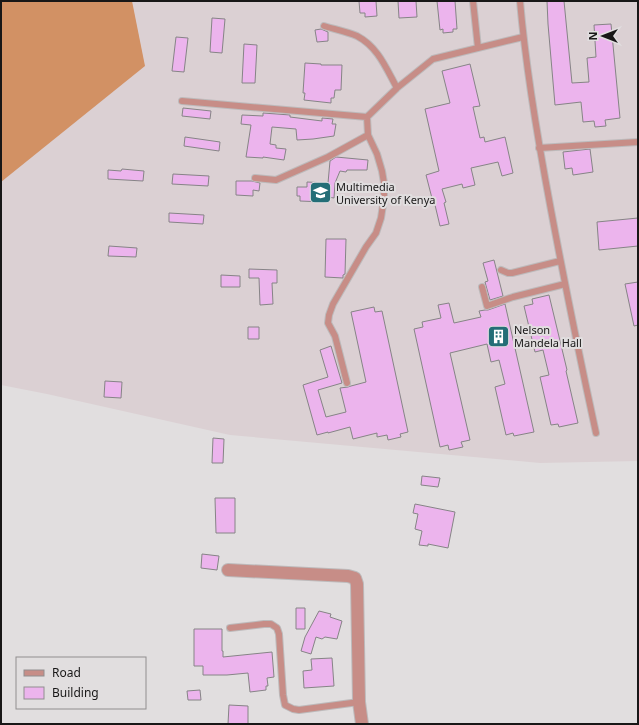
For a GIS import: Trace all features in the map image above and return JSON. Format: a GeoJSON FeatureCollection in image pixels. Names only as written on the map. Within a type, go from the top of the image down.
{"type":"FeatureCollection","features":[{"type":"Feature","properties":{"kind":"street"},"geometry":{"type":"LineString","coordinates":[[228,570],[348,576],[356,578],[358,702],[362,724]]}},
{"type":"Feature","properties":{"kind":"lane"},"geometry":{"type":"LineString","coordinates":[[473,1],[478,48]]}},
{"type":"Feature","properties":{"kind":"lane"},"geometry":{"type":"LineString","coordinates":[[520,1],[523,37],[540,148],[560,261],[596,433]]}},
{"type":"Feature","properties":{"kind":"lane"},"geometry":{"type":"LineString","coordinates":[[324,26],[357,36],[368,44],[378,53],[397,88]]}},
{"type":"Feature","properties":{"kind":"lane"},"geometry":{"type":"LineString","coordinates":[[182,101],[367,117],[397,88],[433,59],[523,37]]}},
{"type":"Feature","properties":{"kind":"lane"},"geometry":{"type":"LineString","coordinates":[[347,383],[335,336],[328,323],[333,304],[366,247],[376,233],[381,218],[384,198],[384,183],[377,154],[368,135],[367,117]]}},
{"type":"Feature","properties":{"kind":"lane"},"geometry":{"type":"LineString","coordinates":[[255,178],[276,180],[328,156],[368,135]]}},
{"type":"Feature","properties":{"kind":"lane"},"geometry":{"type":"LineString","coordinates":[[540,148],[638,142]]}},
{"type":"Feature","properties":{"kind":"lane"},"geometry":{"type":"LineString","coordinates":[[501,270],[512,273],[560,261]]}},
{"type":"Feature","properties":{"kind":"lane"},"geometry":{"type":"LineString","coordinates":[[482,287],[487,306],[513,297],[565,284]]}},
{"type":"Feature","properties":{"kind":"lane"},"geometry":{"type":"LineString","coordinates":[[230,628],[271,624],[277,628],[279,634],[283,695],[286,705],[292,709],[299,710],[358,702]]}},
{"type":"Feature","properties":{"kind":"shaded area","name":"Multimedia University of Kenya"},"geometry":{"type":"Polygon","coordinates":[[[1,1],[638,1],[638,461],[540,463],[230,435],[1,385],[1,1]]]}},
{"type":"Feature","properties":{"kind":"shaded area"},"geometry":{"type":"Polygon","coordinates":[[[1,1],[132,1],[145,66],[1,182],[1,1]]]}},
{"type":"Feature","properties":{"kind":"building"},"geometry":{"type":"Polygon","coordinates":[[[359,1],[376,1],[377,16],[365,17],[365,13],[360,13],[359,1]]]}},
{"type":"Feature","properties":{"kind":"building"},"geometry":{"type":"Polygon","coordinates":[[[398,1],[416,1],[417,17],[399,18],[398,1]]]}},
{"type":"Feature","properties":{"kind":"building"},"geometry":{"type":"Polygon","coordinates":[[[437,1],[455,1],[457,29],[453,29],[453,32],[443,33],[443,29],[440,30],[437,1]]]}},
{"type":"Feature","properties":{"kind":"building"},"geometry":{"type":"Polygon","coordinates":[[[547,1],[564,1],[572,83],[589,82],[587,58],[596,57],[594,25],[611,24],[620,118],[605,120],[606,126],[595,127],[594,121],[583,122],[581,102],[555,105],[547,1]]]}},
{"type":"Feature","properties":{"kind":"building"},"geometry":{"type":"Polygon","coordinates":[[[212,18],[225,19],[222,53],[210,52],[212,18]]]}},
{"type":"Feature","properties":{"kind":"building"},"geometry":{"type":"Polygon","coordinates":[[[321,29],[328,32],[328,41],[317,42],[315,30],[321,29]]]}},
{"type":"Feature","properties":{"kind":"building"},"geometry":{"type":"Polygon","coordinates":[[[176,37],[188,38],[184,72],[172,71],[176,37]]]}},
{"type":"Feature","properties":{"kind":"building"},"geometry":{"type":"Polygon","coordinates":[[[244,44],[257,45],[255,83],[242,83],[244,44]]]}},
{"type":"Feature","properties":{"kind":"building"},"geometry":{"type":"Polygon","coordinates":[[[305,63],[342,65],[341,90],[335,90],[334,98],[331,98],[331,103],[304,100],[305,63]]]}},
{"type":"Feature","properties":{"kind":"building"},"geometry":{"type":"Polygon","coordinates":[[[470,64],[480,106],[473,107],[480,138],[484,137],[485,142],[505,137],[513,173],[502,176],[498,162],[471,168],[475,185],[463,188],[462,184],[442,189],[446,202],[444,203],[449,224],[440,226],[426,175],[439,171],[425,109],[450,103],[442,71],[470,64]]]}},
{"type":"Feature","properties":{"kind":"building"},"geometry":{"type":"Polygon","coordinates":[[[183,108],[211,111],[210,119],[182,116],[183,108]]]}},
{"type":"Feature","properties":{"kind":"building"},"geometry":{"type":"Polygon","coordinates":[[[263,113],[290,115],[290,117],[322,121],[322,118],[333,119],[332,124],[336,124],[334,136],[297,140],[296,129],[272,127],[270,144],[276,145],[276,148],[286,149],[284,160],[263,157],[246,157],[251,125],[241,124],[242,115],[263,116],[263,113]]]}},
{"type":"Feature","properties":{"kind":"building"},"geometry":{"type":"Polygon","coordinates":[[[185,137],[220,142],[219,151],[184,146],[185,137]]]}},
{"type":"Feature","properties":{"kind":"building"},"geometry":{"type":"Polygon","coordinates":[[[590,149],[593,172],[573,175],[572,168],[565,169],[563,152],[590,149]]]}},
{"type":"Feature","properties":{"kind":"building"},"geometry":{"type":"Polygon","coordinates":[[[336,157],[368,160],[367,170],[347,170],[346,172],[340,171],[335,183],[334,198],[325,197],[324,202],[300,201],[300,196],[297,196],[297,187],[307,187],[307,182],[328,183],[330,161],[336,157]]]}},
{"type":"Feature","properties":{"kind":"building"},"geometry":{"type":"Polygon","coordinates":[[[122,169],[144,171],[143,181],[108,179],[108,170],[121,171],[122,169]]]}},
{"type":"Feature","properties":{"kind":"building"},"geometry":{"type":"Polygon","coordinates":[[[173,174],[209,176],[208,186],[172,184],[173,174]]]}},
{"type":"Feature","properties":{"kind":"building"},"geometry":{"type":"Polygon","coordinates":[[[236,181],[252,181],[260,183],[259,191],[253,190],[253,196],[236,195],[236,181]]]}},
{"type":"Feature","properties":{"kind":"building"},"geometry":{"type":"Polygon","coordinates":[[[169,213],[204,215],[203,224],[169,222],[169,213]]]}},
{"type":"Feature","properties":{"kind":"building"},"geometry":{"type":"Polygon","coordinates":[[[638,218],[638,246],[599,250],[597,222],[638,218]]]}},
{"type":"Feature","properties":{"kind":"building"},"geometry":{"type":"Polygon","coordinates":[[[326,239],[346,239],[345,274],[343,275],[343,278],[325,277],[326,239]]]}},
{"type":"Feature","properties":{"kind":"building"},"geometry":{"type":"Polygon","coordinates":[[[109,246],[137,248],[136,257],[108,256],[109,246]]]}},
{"type":"Feature","properties":{"kind":"building"},"geometry":{"type":"Polygon","coordinates":[[[494,260],[503,296],[490,300],[485,282],[488,281],[483,263],[494,260]]]}},
{"type":"Feature","properties":{"kind":"building"},"geometry":{"type":"Polygon","coordinates":[[[249,269],[277,270],[277,283],[272,283],[273,304],[260,305],[259,278],[249,278],[249,269]]]}},
{"type":"Feature","properties":{"kind":"building"},"geometry":{"type":"Polygon","coordinates":[[[221,275],[240,276],[240,287],[221,287],[221,275]]]}},
{"type":"Feature","properties":{"kind":"building"},"geometry":{"type":"Polygon","coordinates":[[[638,282],[638,325],[634,326],[625,284],[638,282]]]}},
{"type":"Feature","properties":{"kind":"building"},"geometry":{"type":"Polygon","coordinates":[[[549,295],[578,423],[559,427],[558,424],[551,425],[540,377],[549,375],[543,350],[535,352],[524,306],[533,304],[532,299],[549,295]]]}},
{"type":"Feature","properties":{"kind":"building"},"geometry":{"type":"Polygon","coordinates":[[[449,303],[454,323],[481,317],[479,311],[488,310],[505,304],[534,432],[514,436],[513,433],[506,435],[495,387],[505,384],[499,360],[491,362],[487,344],[450,353],[470,440],[461,442],[463,447],[449,450],[448,445],[440,447],[414,329],[423,327],[422,322],[441,318],[438,305],[449,303]]]}},
{"type":"Feature","properties":{"kind":"building"},"geometry":{"type":"Polygon","coordinates":[[[374,307],[375,312],[382,311],[408,432],[400,434],[401,437],[388,440],[387,435],[377,437],[377,433],[353,439],[350,427],[317,435],[303,385],[328,377],[320,350],[331,346],[342,383],[318,390],[326,417],[346,412],[340,388],[366,382],[351,312],[374,307]]]}},
{"type":"Feature","properties":{"kind":"building"},"geometry":{"type":"Polygon","coordinates":[[[248,327],[259,327],[259,339],[248,339],[248,327]]]}},
{"type":"Feature","properties":{"kind":"building"},"geometry":{"type":"Polygon","coordinates":[[[105,381],[122,382],[121,398],[104,397],[105,381]]]}},
{"type":"Feature","properties":{"kind":"building"},"geometry":{"type":"Polygon","coordinates":[[[213,438],[224,439],[223,463],[212,463],[213,438]]]}},
{"type":"Feature","properties":{"kind":"building"},"geometry":{"type":"Polygon","coordinates":[[[422,476],[440,478],[438,487],[421,485],[422,476]]]}},
{"type":"Feature","properties":{"kind":"building"},"geometry":{"type":"Polygon","coordinates":[[[215,498],[235,498],[235,533],[216,533],[215,498]]]}},
{"type":"Feature","properties":{"kind":"building"},"geometry":{"type":"Polygon","coordinates":[[[415,504],[455,512],[448,548],[428,544],[428,546],[419,545],[422,531],[415,529],[418,514],[413,513],[415,504]]]}},
{"type":"Feature","properties":{"kind":"building"},"geometry":{"type":"Polygon","coordinates":[[[202,554],[219,556],[217,570],[201,568],[202,554]]]}},
{"type":"Feature","properties":{"kind":"building"},"geometry":{"type":"Polygon","coordinates":[[[296,608],[305,608],[305,629],[296,629],[296,608]]]}},
{"type":"Feature","properties":{"kind":"building"},"geometry":{"type":"Polygon","coordinates":[[[319,611],[331,614],[330,617],[342,621],[337,639],[325,637],[322,639],[316,637],[311,654],[301,651],[305,637],[319,611]]]}},
{"type":"Feature","properties":{"kind":"building"},"geometry":{"type":"Polygon","coordinates":[[[194,629],[222,629],[223,657],[272,652],[274,677],[267,678],[268,686],[266,686],[266,690],[250,692],[248,673],[203,675],[203,666],[194,666],[194,629]]]}},
{"type":"Feature","properties":{"kind":"building"},"geometry":{"type":"Polygon","coordinates":[[[332,658],[334,686],[304,688],[303,671],[312,670],[311,659],[332,658]]]}},
{"type":"Feature","properties":{"kind":"building"},"geometry":{"type":"Polygon","coordinates":[[[200,690],[201,700],[188,700],[187,691],[200,690]]]}},
{"type":"Feature","properties":{"kind":"building"},"geometry":{"type":"Polygon","coordinates":[[[229,705],[248,706],[248,724],[228,724],[229,705]]]}},
{"type":"Feature","properties":{"kind":"place","name":"Multimedia University of Kenya"},"geometry":{"type":"Point","coordinates":[320,193]}},
{"type":"Feature","properties":{"kind":"place","name":"Nelson Mandela Hall"},"geometry":{"type":"Point","coordinates":[499,336]}}]}
